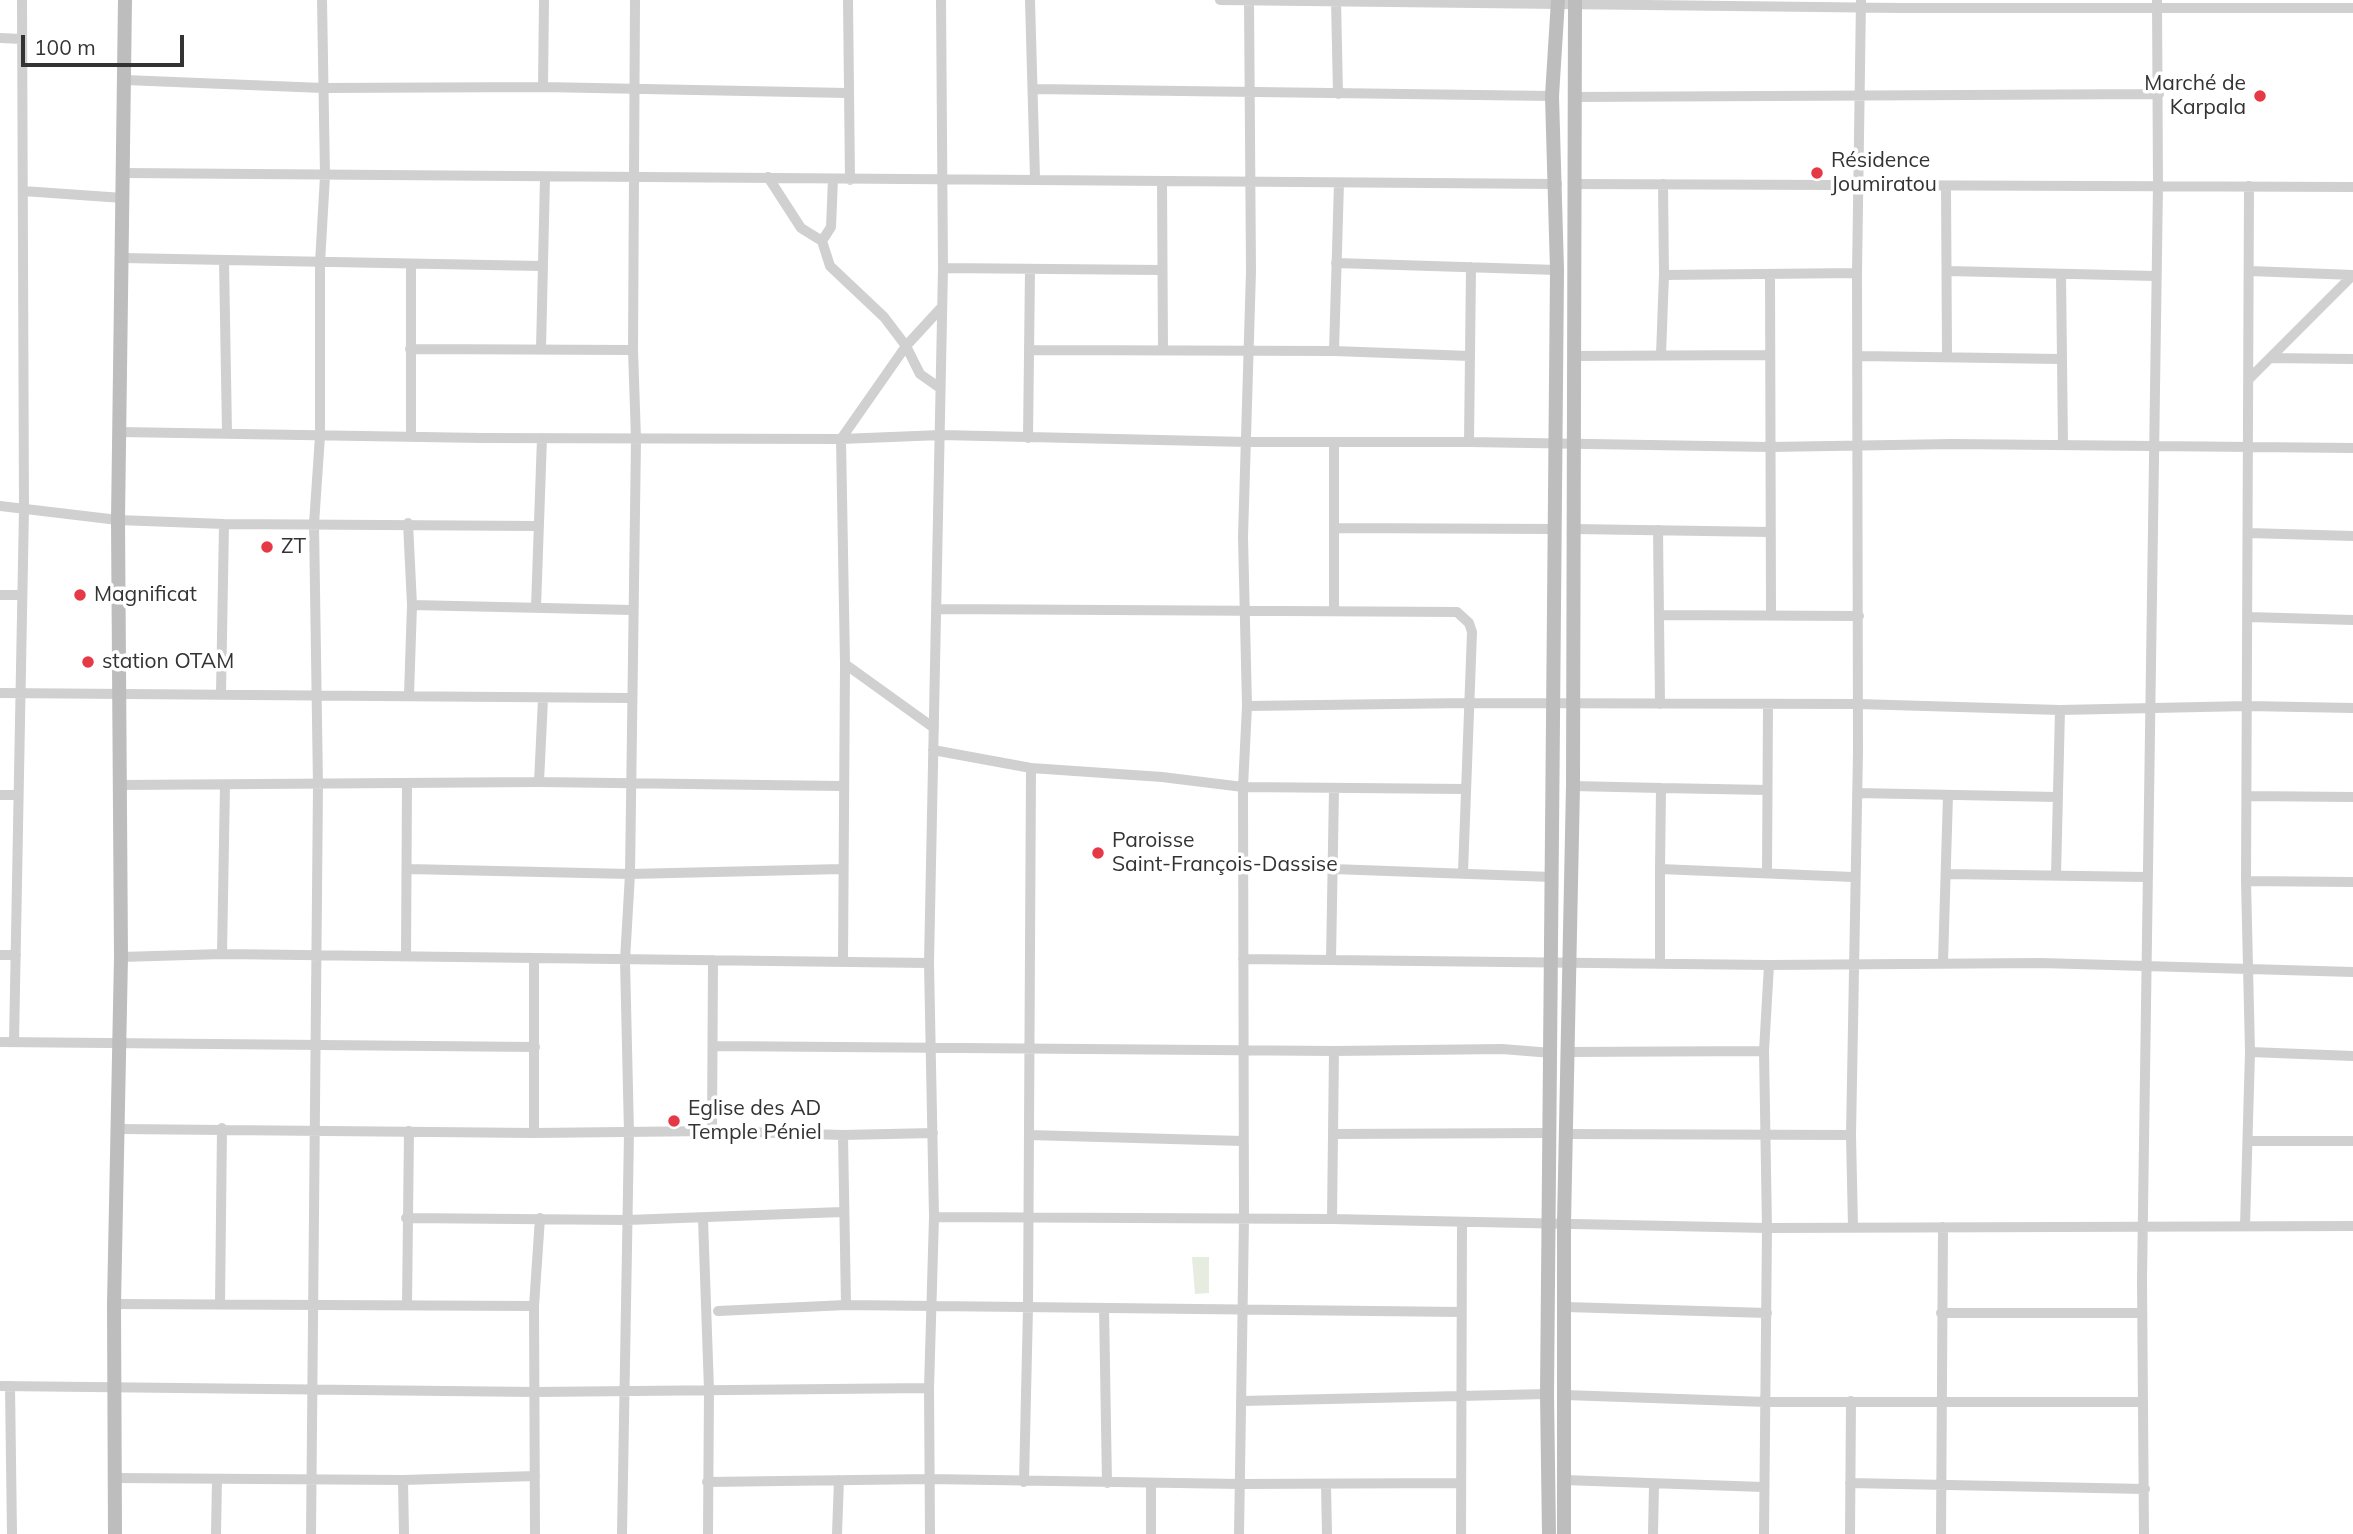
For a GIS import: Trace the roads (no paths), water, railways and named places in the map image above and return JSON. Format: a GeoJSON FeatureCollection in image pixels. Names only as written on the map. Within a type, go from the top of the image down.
{"type":"FeatureCollection","features":[{"type":"Feature","properties":{"kind":"main road"},"geometry":{"type":"LineString","coordinates":[[115,1534],[113,1385],[120,1129],[121,957],[118,520],[125,0]]}},
{"type":"Feature","properties":{"kind":"main road"},"geometry":{"type":"LineString","coordinates":[[1558,2],[1552,96],[1557,184],[1557,270],[1550,1133],[1566,1307],[1563,1534]]}},
{"type":"Feature","properties":{"kind":"main road"},"geometry":{"type":"LineString","coordinates":[[1549,1534],[1547,1394],[1557,1223],[1567,1134],[1569,1052],[1573,786],[1575,2]]}},
{"type":"Feature","properties":{"kind":"street"},"geometry":{"type":"LineString","coordinates":[[14,1042],[24,508],[22,0]]}},
{"type":"Feature","properties":{"kind":"street"},"geometry":{"type":"LineString","coordinates":[[311,1534],[318,786],[314,524],[320,436],[320,263],[325,176],[322,0]]}},
{"type":"Feature","properties":{"kind":"street"},"geometry":{"type":"LineString","coordinates":[[542,87],[544,0]]}},
{"type":"Feature","properties":{"kind":"street"},"geometry":{"type":"LineString","coordinates":[[622,1534],[629,1133],[625,960],[632,785],[636,439],[633,350],[635,0]]}},
{"type":"Feature","properties":{"kind":"street"},"geometry":{"type":"LineString","coordinates":[[848,0],[850,180]]}},
{"type":"Feature","properties":{"kind":"street"},"geometry":{"type":"LineString","coordinates":[[930,1534],[930,1307],[934,1217],[929,963],[941,435],[941,0]]}},
{"type":"Feature","properties":{"kind":"street"},"geometry":{"type":"LineString","coordinates":[[1030,0],[1035,178]]}},
{"type":"Feature","properties":{"kind":"street"},"geometry":{"type":"LineString","coordinates":[[1220,0],[2251,4],[2353,8]]}},
{"type":"Feature","properties":{"kind":"street"},"geometry":{"type":"LineString","coordinates":[[1239,1534],[1244,1219],[1242,787],[1247,706],[1243,537],[1250,351],[1249,0]]}},
{"type":"Feature","properties":{"kind":"street"},"geometry":{"type":"LineString","coordinates":[[1336,0],[1338,94]]}},
{"type":"Feature","properties":{"kind":"street"},"geometry":{"type":"LineString","coordinates":[[1853,1227],[1851,1135],[1859,616],[1860,356],[1857,273],[1861,4]]}},
{"type":"Feature","properties":{"kind":"street"},"geometry":{"type":"LineString","coordinates":[[2144,1534],[2142,1313],[2152,446],[2158,185],[2157,4]]}},
{"type":"Feature","properties":{"kind":"street"},"geometry":{"type":"LineString","coordinates":[[0,38],[22,39]]}},
{"type":"Feature","properties":{"kind":"street"},"geometry":{"type":"LineString","coordinates":[[125,80],[323,88],[542,87],[847,93]]}},
{"type":"Feature","properties":{"kind":"street"},"geometry":{"type":"LineString","coordinates":[[1034,89],[1552,96]]}},
{"type":"Feature","properties":{"kind":"street"},"geometry":{"type":"LineString","coordinates":[[1574,97],[2158,94]]}},
{"type":"Feature","properties":{"kind":"street"},"geometry":{"type":"LineString","coordinates":[[124,173],[635,179],[768,177],[940,182],[1035,178],[1162,183],[1557,184]]}},
{"type":"Feature","properties":{"kind":"street"},"geometry":{"type":"LineString","coordinates":[[768,177],[801,228],[822,241],[830,266],[884,317],[906,346],[920,374],[940,388]]}},
{"type":"Feature","properties":{"kind":"street"},"geometry":{"type":"LineString","coordinates":[[541,349],[545,178]]}},
{"type":"Feature","properties":{"kind":"street"},"geometry":{"type":"LineString","coordinates":[[822,241],[831,227],[833,179]]}},
{"type":"Feature","properties":{"kind":"street"},"geometry":{"type":"LineString","coordinates":[[1162,183],[1163,350]]}},
{"type":"Feature","properties":{"kind":"street"},"geometry":{"type":"LineString","coordinates":[[1334,351],[1339,183]]}},
{"type":"Feature","properties":{"kind":"street"},"geometry":{"type":"LineString","coordinates":[[1573,184],[2353,187]]}},
{"type":"Feature","properties":{"kind":"street"},"geometry":{"type":"LineString","coordinates":[[1661,355],[1663,184]]}},
{"type":"Feature","properties":{"kind":"street"},"geometry":{"type":"LineString","coordinates":[[2245,1226],[2250,1052],[2246,881],[2249,186]]}},
{"type":"Feature","properties":{"kind":"street"},"geometry":{"type":"LineString","coordinates":[[1946,187],[1947,355]]}},
{"type":"Feature","properties":{"kind":"street"},"geometry":{"type":"LineString","coordinates":[[23,191],[123,198]]}},
{"type":"Feature","properties":{"kind":"street"},"geometry":{"type":"LineString","coordinates":[[123,258],[541,266]]}},
{"type":"Feature","properties":{"kind":"street"},"geometry":{"type":"LineString","coordinates":[[225,261],[227,433]]}},
{"type":"Feature","properties":{"kind":"street"},"geometry":{"type":"LineString","coordinates":[[1336,263],[1557,270]]}},
{"type":"Feature","properties":{"kind":"street"},"geometry":{"type":"LineString","coordinates":[[411,265],[411,437]]}},
{"type":"Feature","properties":{"kind":"street"},"geometry":{"type":"LineString","coordinates":[[1469,442],[1471,267]]}},
{"type":"Feature","properties":{"kind":"street"},"geometry":{"type":"LineString","coordinates":[[943,268],[1161,270]]}},
{"type":"Feature","properties":{"kind":"street"},"geometry":{"type":"LineString","coordinates":[[1028,438],[1030,270]]}},
{"type":"Feature","properties":{"kind":"street"},"geometry":{"type":"LineString","coordinates":[[1948,271],[2155,276]]}},
{"type":"Feature","properties":{"kind":"street"},"geometry":{"type":"LineString","coordinates":[[2250,271],[2353,275]]}},
{"type":"Feature","properties":{"kind":"street"},"geometry":{"type":"LineString","coordinates":[[1664,275],[1857,273]]}},
{"type":"Feature","properties":{"kind":"street"},"geometry":{"type":"LineString","coordinates":[[1770,275],[1771,614]]}},
{"type":"Feature","properties":{"kind":"street"},"geometry":{"type":"LineString","coordinates":[[2061,275],[2063,444]]}},
{"type":"Feature","properties":{"kind":"street"},"geometry":{"type":"LineString","coordinates":[[2249,379],[2353,275]]}},
{"type":"Feature","properties":{"kind":"street"},"geometry":{"type":"LineString","coordinates":[[843,961],[842,786],[845,664],[841,439],[906,346],[940,309]]}},
{"type":"Feature","properties":{"kind":"street"},"geometry":{"type":"LineString","coordinates":[[410,349],[633,350]]}},
{"type":"Feature","properties":{"kind":"street"},"geometry":{"type":"LineString","coordinates":[[1031,350],[1334,351],[1470,356]]}},
{"type":"Feature","properties":{"kind":"street"},"geometry":{"type":"LineString","coordinates":[[1573,356],[1769,355]]}},
{"type":"Feature","properties":{"kind":"street"},"geometry":{"type":"LineString","coordinates":[[1860,356],[1947,355],[2060,359]]}},
{"type":"Feature","properties":{"kind":"street"},"geometry":{"type":"LineString","coordinates":[[2271,358],[2353,359]]}},
{"type":"Feature","properties":{"kind":"street"},"geometry":{"type":"LineString","coordinates":[[120,432],[636,439],[841,439],[941,435],[1334,443],[1469,442],[1770,447],[2063,444],[2246,449],[2353,448]]}},
{"type":"Feature","properties":{"kind":"street"},"geometry":{"type":"LineString","coordinates":[[536,607],[542,438]]}},
{"type":"Feature","properties":{"kind":"street"},"geometry":{"type":"LineString","coordinates":[[1334,443],[1334,610]]}},
{"type":"Feature","properties":{"kind":"street"},"geometry":{"type":"LineString","coordinates":[[0,506],[118,520],[224,524],[408,523],[539,526]]}},
{"type":"Feature","properties":{"kind":"street"},"geometry":{"type":"LineString","coordinates":[[408,523],[412,605],[409,695]]}},
{"type":"Feature","properties":{"kind":"street"},"geometry":{"type":"LineString","coordinates":[[221,693],[224,524]]}},
{"type":"Feature","properties":{"kind":"street"},"geometry":{"type":"LineString","coordinates":[[1334,528],[1554,529]]}},
{"type":"Feature","properties":{"kind":"street"},"geometry":{"type":"LineString","coordinates":[[1574,529],[1769,533]]}},
{"type":"Feature","properties":{"kind":"street"},"geometry":{"type":"LineString","coordinates":[[1658,530],[1660,704]]}},
{"type":"Feature","properties":{"kind":"street"},"geometry":{"type":"LineString","coordinates":[[2248,533],[2353,536]]}},
{"type":"Feature","properties":{"kind":"street"},"geometry":{"type":"LineString","coordinates":[[0,595],[21,595]]}},
{"type":"Feature","properties":{"kind":"street"},"geometry":{"type":"LineString","coordinates":[[412,605],[632,610]]}},
{"type":"Feature","properties":{"kind":"street"},"geometry":{"type":"LineString","coordinates":[[937,609],[1244,612],[1444,610],[1465,617],[1472,632],[1467,703],[1463,872]]}},
{"type":"Feature","properties":{"kind":"street"},"geometry":{"type":"LineString","coordinates":[[1660,615],[1859,616]]}},
{"type":"Feature","properties":{"kind":"street"},"geometry":{"type":"LineString","coordinates":[[2248,617],[2353,620]]}},
{"type":"Feature","properties":{"kind":"street"},"geometry":{"type":"LineString","coordinates":[[845,664],[934,728]]}},
{"type":"Feature","properties":{"kind":"street"},"geometry":{"type":"LineString","coordinates":[[0,693],[121,691],[543,699],[631,698]]}},
{"type":"Feature","properties":{"kind":"street"},"geometry":{"type":"LineString","coordinates":[[539,782],[543,699]]}},
{"type":"Feature","properties":{"kind":"street"},"geometry":{"type":"LineString","coordinates":[[1247,706],[1467,703],[1858,704],[2060,710],[2248,706],[2353,708]]}},
{"type":"Feature","properties":{"kind":"street"},"geometry":{"type":"LineString","coordinates":[[1767,873],[1768,705]]}},
{"type":"Feature","properties":{"kind":"street"},"geometry":{"type":"LineString","coordinates":[[2056,876],[2060,710]]}},
{"type":"Feature","properties":{"kind":"street"},"geometry":{"type":"LineString","coordinates":[[933,750],[1031,768],[1242,787],[1464,789]]}},
{"type":"Feature","properties":{"kind":"street"},"geometry":{"type":"LineString","coordinates":[[1024,1482],[1028,1308],[1026,1220],[1031,768]]}},
{"type":"Feature","properties":{"kind":"street"},"geometry":{"type":"LineString","coordinates":[[120,785],[318,786],[539,782],[842,786]]}},
{"type":"Feature","properties":{"kind":"street"},"geometry":{"type":"LineString","coordinates":[[407,783],[407,956]]}},
{"type":"Feature","properties":{"kind":"street"},"geometry":{"type":"LineString","coordinates":[[222,954],[225,785]]}},
{"type":"Feature","properties":{"kind":"street"},"geometry":{"type":"LineString","coordinates":[[1573,786],[1768,790]]}},
{"type":"Feature","properties":{"kind":"street"},"geometry":{"type":"LineString","coordinates":[[1331,960],[1334,789]]}},
{"type":"Feature","properties":{"kind":"street"},"geometry":{"type":"LineString","coordinates":[[1660,962],[1661,789]]}},
{"type":"Feature","properties":{"kind":"street"},"geometry":{"type":"LineString","coordinates":[[1857,793],[2057,797]]}},
{"type":"Feature","properties":{"kind":"street"},"geometry":{"type":"LineString","coordinates":[[0,795],[17,795]]}},
{"type":"Feature","properties":{"kind":"street"},"geometry":{"type":"LineString","coordinates":[[1944,962],[1948,795]]}},
{"type":"Feature","properties":{"kind":"street"},"geometry":{"type":"LineString","coordinates":[[2247,796],[2353,797]]}},
{"type":"Feature","properties":{"kind":"street"},"geometry":{"type":"LineString","coordinates":[[408,869],[630,873],[842,869]]}},
{"type":"Feature","properties":{"kind":"street"},"geometry":{"type":"LineString","coordinates":[[1333,869],[1552,877]]}},
{"type":"Feature","properties":{"kind":"street"},"geometry":{"type":"LineString","coordinates":[[1660,869],[1853,877]]}},
{"type":"Feature","properties":{"kind":"street"},"geometry":{"type":"LineString","coordinates":[[1946,874],[2147,877]]}},
{"type":"Feature","properties":{"kind":"street"},"geometry":{"type":"LineString","coordinates":[[2246,881],[2353,882]]}},
{"type":"Feature","properties":{"kind":"street"},"geometry":{"type":"LineString","coordinates":[[0,955],[16,954]]}},
{"type":"Feature","properties":{"kind":"street"},"geometry":{"type":"LineString","coordinates":[[121,957],[222,954],[929,963]]}},
{"type":"Feature","properties":{"kind":"street"},"geometry":{"type":"LineString","coordinates":[[534,958],[534,1133]]}},
{"type":"Feature","properties":{"kind":"street"},"geometry":{"type":"LineString","coordinates":[[1243,959],[1769,965],[1944,962],[2353,972]]}},
{"type":"Feature","properties":{"kind":"street"},"geometry":{"type":"LineString","coordinates":[[712,1131],[713,960]]}},
{"type":"Feature","properties":{"kind":"street"},"geometry":{"type":"LineString","coordinates":[[1764,1534],[1767,1228],[1763,1051],[1769,965]]}},
{"type":"Feature","properties":{"kind":"street"},"geometry":{"type":"LineString","coordinates":[[0,1042],[535,1047]]}},
{"type":"Feature","properties":{"kind":"street"},"geometry":{"type":"LineString","coordinates":[[713,1046],[1028,1046],[1334,1051],[1502,1049],[1552,1052]]}},
{"type":"Feature","properties":{"kind":"street"},"geometry":{"type":"LineString","coordinates":[[1332,1219],[1334,1051]]}},
{"type":"Feature","properties":{"kind":"street"},"geometry":{"type":"LineString","coordinates":[[1569,1052],[1763,1051]]}},
{"type":"Feature","properties":{"kind":"street"},"geometry":{"type":"LineString","coordinates":[[2250,1052],[2353,1056]]}},
{"type":"Feature","properties":{"kind":"street"},"geometry":{"type":"LineString","coordinates":[[220,1304],[222,1128]]}},
{"type":"Feature","properties":{"kind":"street"},"geometry":{"type":"LineString","coordinates":[[120,1129],[534,1133],[712,1131],[843,1135],[933,1133]]}},
{"type":"Feature","properties":{"kind":"street"},"geometry":{"type":"LineString","coordinates":[[407,1305],[409,1131]]}},
{"type":"Feature","properties":{"kind":"street"},"geometry":{"type":"LineString","coordinates":[[1334,1134],[1550,1133]]}},
{"type":"Feature","properties":{"kind":"street"},"geometry":{"type":"LineString","coordinates":[[1567,1134],[1851,1135]]}},
{"type":"Feature","properties":{"kind":"street"},"geometry":{"type":"LineString","coordinates":[[843,1135],[842,1212],[846,1306]]}},
{"type":"Feature","properties":{"kind":"street"},"geometry":{"type":"LineString","coordinates":[[1029,1135],[1242,1141]]}},
{"type":"Feature","properties":{"kind":"street"},"geometry":{"type":"LineString","coordinates":[[2249,1141],[2353,1141]]}},
{"type":"Feature","properties":{"kind":"street"},"geometry":{"type":"LineString","coordinates":[[406,1218],[703,1219],[842,1212]]}},
{"type":"Feature","properties":{"kind":"street"},"geometry":{"type":"LineString","coordinates":[[934,1217],[1026,1220],[1332,1219],[1767,1228],[2353,1226]]}},
{"type":"Feature","properties":{"kind":"street"},"geometry":{"type":"LineString","coordinates":[[535,1534],[534,1306],[540,1218]]}},
{"type":"Feature","properties":{"kind":"street"},"geometry":{"type":"LineString","coordinates":[[703,1219],[709,1390],[708,1534]]}},
{"type":"Feature","properties":{"kind":"street"},"geometry":{"type":"LineString","coordinates":[[1461,1534],[1462,1223]]}},
{"type":"Feature","properties":{"kind":"street"},"geometry":{"type":"LineString","coordinates":[[1941,1534],[1943,1227]]}},
{"type":"Feature","properties":{"kind":"street"},"geometry":{"type":"LineString","coordinates":[[114,1304],[534,1306]]}},
{"type":"Feature","properties":{"kind":"street"},"geometry":{"type":"LineString","coordinates":[[718,1311],[846,1306],[1242,1307],[1461,1312]]}},
{"type":"Feature","properties":{"kind":"street"},"geometry":{"type":"LineString","coordinates":[[1566,1307],[1767,1313]]}},
{"type":"Feature","properties":{"kind":"street"},"geometry":{"type":"LineString","coordinates":[[1104,1308],[1107,1483]]}},
{"type":"Feature","properties":{"kind":"street"},"geometry":{"type":"LineString","coordinates":[[1941,1314],[2142,1313]]}},
{"type":"Feature","properties":{"kind":"street"},"geometry":{"type":"LineString","coordinates":[[12,1534],[12,1473],[5,1386],[113,1385],[535,1392],[929,1388]]}},
{"type":"Feature","properties":{"kind":"street"},"geometry":{"type":"LineString","coordinates":[[1241,1401],[1547,1394]]}},
{"type":"Feature","properties":{"kind":"street"},"geometry":{"type":"LineString","coordinates":[[1565,1395],[1766,1402],[2143,1402]]}},
{"type":"Feature","properties":{"kind":"street"},"geometry":{"type":"LineString","coordinates":[[1850,1534],[1851,1401]]}},
{"type":"Feature","properties":{"kind":"street"},"geometry":{"type":"LineString","coordinates":[[0,1473],[12,1473]]}},
{"type":"Feature","properties":{"kind":"street"},"geometry":{"type":"LineString","coordinates":[[115,1478],[403,1480],[535,1476]]}},
{"type":"Feature","properties":{"kind":"street"},"geometry":{"type":"LineString","coordinates":[[216,1479],[216,1534]]}},
{"type":"Feature","properties":{"kind":"street"},"geometry":{"type":"LineString","coordinates":[[707,1482],[930,1479],[1326,1485],[1460,1483]]}},
{"type":"Feature","properties":{"kind":"street"},"geometry":{"type":"LineString","coordinates":[[403,1480],[404,1534]]}},
{"type":"Feature","properties":{"kind":"street"},"geometry":{"type":"LineString","coordinates":[[837,1534],[839,1480]]}},
{"type":"Feature","properties":{"kind":"street"},"geometry":{"type":"LineString","coordinates":[[1564,1480],[1763,1487]]}},
{"type":"Feature","properties":{"kind":"street"},"geometry":{"type":"LineString","coordinates":[[1151,1483],[1151,1534]]}},
{"type":"Feature","properties":{"kind":"street"},"geometry":{"type":"LineString","coordinates":[[1850,1483],[1941,1487],[2144,1489]]}},
{"type":"Feature","properties":{"kind":"street"},"geometry":{"type":"LineString","coordinates":[[1326,1485],[1327,1534]]}},
{"type":"Feature","properties":{"kind":"street"},"geometry":{"type":"LineString","coordinates":[[1653,1534],[1654,1485]]}},
{"type":"Feature","properties":{"kind":"place","name":"Marché de Karpala"},"geometry":{"type":"Point","coordinates":[2260,96]}},
{"type":"Feature","properties":{"kind":"place","name":"Résidence Joumiratou"},"geometry":{"type":"Point","coordinates":[1817,173]}},
{"type":"Feature","properties":{"kind":"place","name":"ZT"},"geometry":{"type":"Point","coordinates":[267,547]}},
{"type":"Feature","properties":{"kind":"place","name":"Magnificat"},"geometry":{"type":"Point","coordinates":[80,595]}},
{"type":"Feature","properties":{"kind":"place","name":"station OTAM"},"geometry":{"type":"Point","coordinates":[88,662]}},
{"type":"Feature","properties":{"kind":"place","name":"Paroisse Saint-François-Dassise"},"geometry":{"type":"Point","coordinates":[1098,853]}},
{"type":"Feature","properties":{"kind":"place","name":"Eglise des AD Temple Péniel"},"geometry":{"type":"Point","coordinates":[674,1121]}}]}
